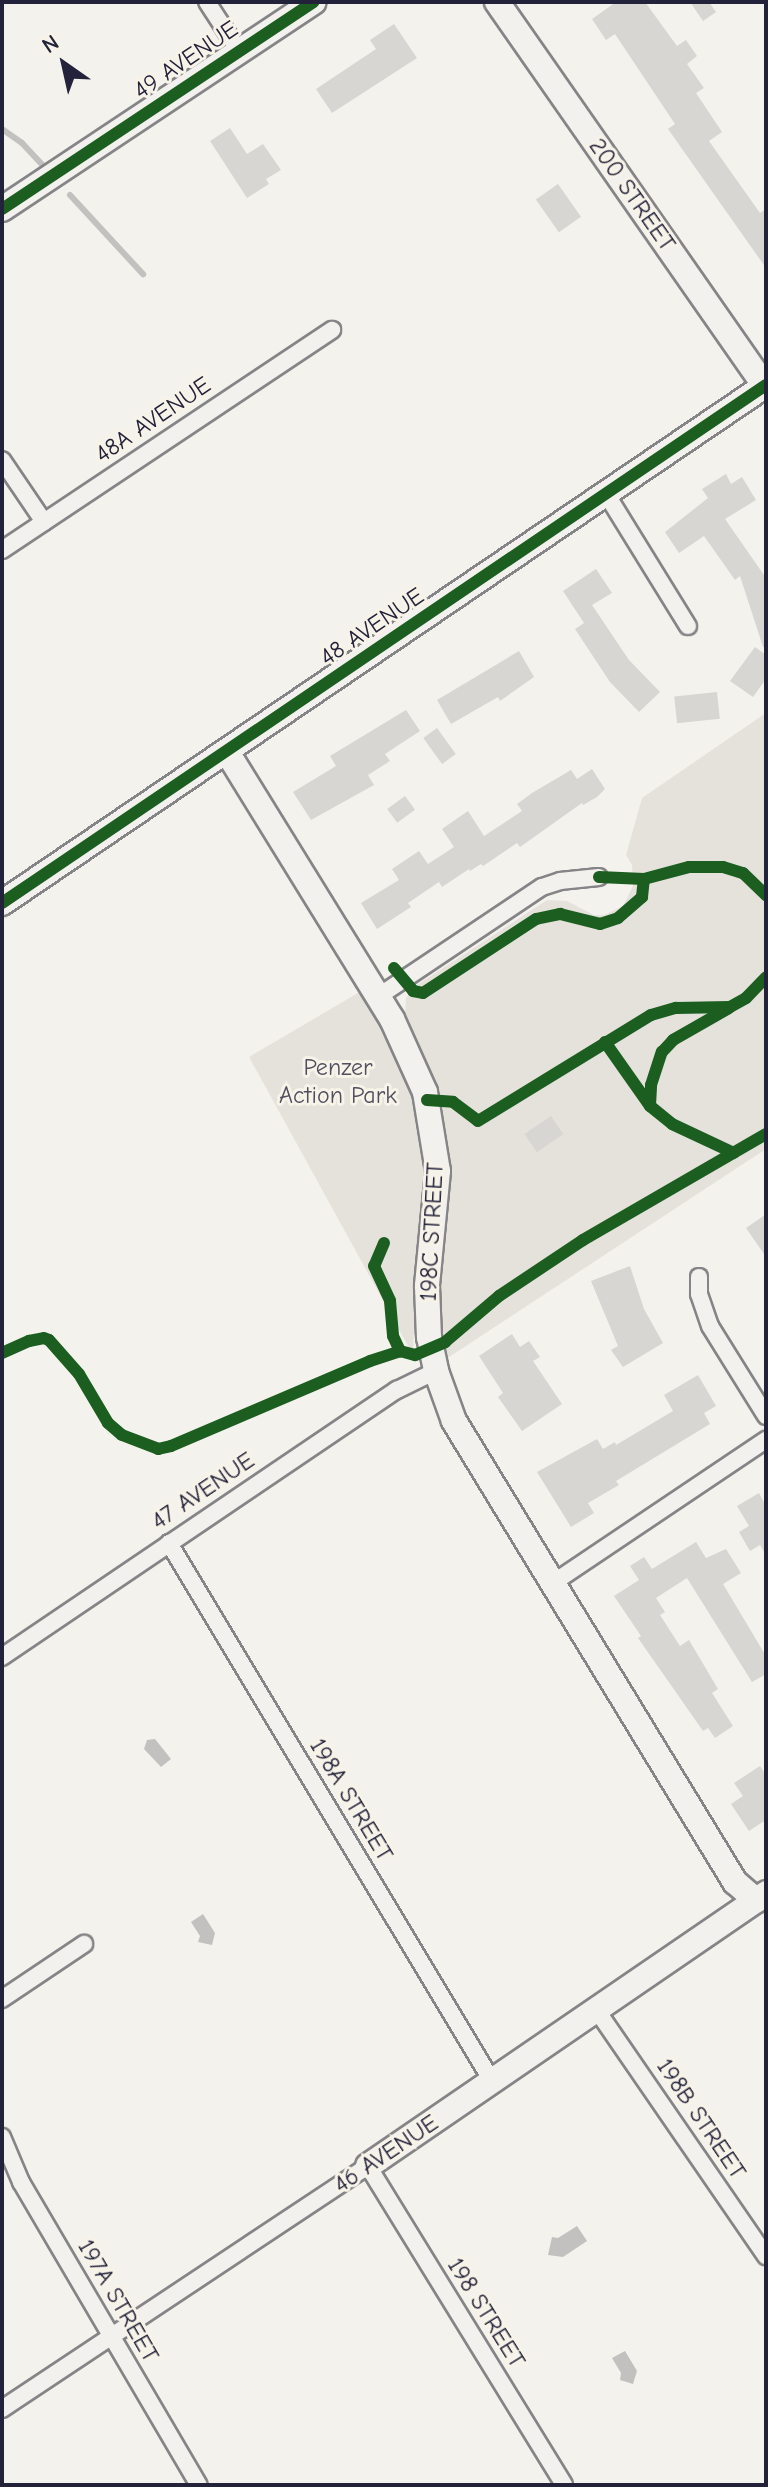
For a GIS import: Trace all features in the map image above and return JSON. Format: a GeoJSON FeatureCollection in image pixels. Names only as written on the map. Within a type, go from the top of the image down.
{"type":"FeatureCollection","features":[{"type":"Feature","properties":{"kind":"street"},"geometry":{"type":"LineString","coordinates":[[207,2],[239,51]]}},
{"type":"Feature","properties":{"kind":"street","name":"49 AVENUE"},"geometry":{"type":"LineString","coordinates":[[2,209],[314,2]]}},
{"type":"Feature","properties":{"kind":"street","name":"200 STREET"},"geometry":{"type":"LineString","coordinates":[[497,2],[765,386]]}},
{"type":"Feature","properties":{"kind":"street","name":"48A AVENUE"},"geometry":{"type":"LineString","coordinates":[[2,550],[332,330]]}},
{"type":"Feature","properties":{"kind":"street","name":"48 AVENUE"},"geometry":{"type":"LineString","coordinates":[[2,903],[765,386]]}},
{"type":"Feature","properties":{"kind":"street"},"geometry":{"type":"LineString","coordinates":[[2,460],[44,522]]}},
{"type":"Feature","properties":{"kind":"street"},"geometry":{"type":"LineString","coordinates":[[607,495],[688,626]]}},
{"type":"Feature","properties":{"kind":"street","name":"198C STREET"},"geometry":{"type":"LineString","coordinates":[[227,752],[379,996],[413,1060],[427,1100],[435,1141],[437,1194],[426,1303],[436,1371],[464,1439],[735,1882],[763,1901]]}},
{"type":"Feature","properties":{"kind":"street"},"geometry":{"type":"LineString","coordinates":[[379,996],[542,887],[560,881],[599,877]]}},
{"type":"Feature","properties":{"kind":"street"},"geometry":{"type":"LineString","coordinates":[[699,1277],[699,1294],[710,1326],[766,1416]]}},
{"type":"Feature","properties":{"kind":"street","name":"47 AVENUE"},"geometry":{"type":"LineString","coordinates":[[2,1657],[397,1390],[436,1371]]}},
{"type":"Feature","properties":{"kind":"street"},"geometry":{"type":"LineString","coordinates":[[553,1583],[766,1440]]}},
{"type":"Feature","properties":{"kind":"street","name":"198A STREET"},"geometry":{"type":"LineString","coordinates":[[169,1543],[492,2081]]}},
{"type":"Feature","properties":{"kind":"street","name":"46 AVENUE"},"geometry":{"type":"LineString","coordinates":[[2,2409],[115,2337],[596,2009],[763,1901]]}},
{"type":"Feature","properties":{"kind":"street"},"geometry":{"type":"LineString","coordinates":[[2,1999],[84,1944]]}},
{"type":"Feature","properties":{"kind":"street","name":"198B STREET"},"geometry":{"type":"LineString","coordinates":[[596,2009],[766,2256]]}},
{"type":"Feature","properties":{"kind":"street","name":"197A STREET"},"geometry":{"type":"LineString","coordinates":[[2,2137],[21,2182],[115,2337],[130,2371],[199,2485]]}},
{"type":"Feature","properties":{"kind":"street","name":"198 STREET"},"geometry":{"type":"LineString","coordinates":[[368,2166],[564,2485]]}},
{"type":"Feature","properties":{"kind":"shaded area","name":"Penzer Action Park"},"geometry":{"type":"Polygon","coordinates":[[[766,713],[766,1149],[446,1359],[438,1295],[449,1197],[448,1151],[437,1092],[405,1016],[406,998],[414,987],[547,900],[567,901],[594,915],[604,915],[623,906],[633,886],[632,865],[626,855],[642,798],[766,713]]]}},
{"type":"Feature","properties":{"kind":"shaded area","name":"Penzer Action Park"},"geometry":{"type":"Polygon","coordinates":[[[363,990],[394,1045],[409,1080],[424,1155],[426,1192],[416,1264],[413,1355],[249,1057],[363,990]]]}},
{"type":"Feature","properties":{"kind":"shaded area"},"geometry":{"type":"Polygon","coordinates":[[[155,1739],[171,1759],[161,1767],[144,1749],[147,1740],[155,1739]]]}},
{"type":"Feature","properties":{"kind":"shaded area"},"geometry":{"type":"Polygon","coordinates":[[[203,1914],[215,1933],[212,1945],[198,1942],[200,1936],[191,1922],[203,1914]]]}},
{"type":"Feature","properties":{"kind":"shaded area"},"geometry":{"type":"Polygon","coordinates":[[[577,2226],[587,2241],[563,2257],[548,2255],[552,2237],[558,2238],[577,2226]]]}},
{"type":"Feature","properties":{"kind":"shaded area"},"geometry":{"type":"Polygon","coordinates":[[[625,2351],[637,2371],[633,2384],[620,2380],[621,2373],[612,2358],[625,2351]]]}},
{"type":"Feature","properties":{"kind":"building"},"geometry":{"type":"Polygon","coordinates":[[[616,2],[645,2],[677,46],[686,40],[697,56],[687,64],[704,88],[696,93],[722,132],[709,141],[760,213],[766,209],[766,268],[668,129],[675,124],[615,34],[606,40],[592,19],[616,2]]]}},
{"type":"Feature","properties":{"kind":"building"},"geometry":{"type":"Polygon","coordinates":[[[690,2],[709,2],[716,12],[703,21],[690,2]]]}},
{"type":"Feature","properties":{"kind":"building"},"geometry":{"type":"Polygon","coordinates":[[[394,24],[417,58],[332,113],[316,89],[376,49],[370,40],[394,24]]]}},
{"type":"Feature","properties":{"kind":"building"},"geometry":{"type":"Polygon","coordinates":[[[230,128],[247,154],[263,144],[281,170],[266,179],[269,184],[247,198],[210,141],[230,128]]]}},
{"type":"Feature","properties":{"kind":"building"},"geometry":{"type":"Polygon","coordinates":[[[558,184],[581,217],[559,232],[536,199],[558,184]]]}},
{"type":"Feature","properties":{"kind":"building"},"geometry":{"type":"Polygon","coordinates":[[[726,474],[731,484],[742,477],[756,500],[725,519],[766,578],[766,647],[763,647],[740,576],[735,580],[704,536],[679,553],[665,532],[708,498],[702,489],[726,474]]]}},
{"type":"Feature","properties":{"kind":"building"},"geometry":{"type":"Polygon","coordinates":[[[596,569],[612,593],[592,605],[629,660],[660,692],[639,712],[610,682],[575,629],[584,623],[563,591],[596,569]]]}},
{"type":"Feature","properties":{"kind":"building"},"geometry":{"type":"Polygon","coordinates":[[[755,647],[766,655],[766,679],[753,697],[730,681],[755,647]]]}},
{"type":"Feature","properties":{"kind":"building"},"geometry":{"type":"Polygon","coordinates":[[[519,651],[534,677],[500,701],[498,697],[451,724],[437,700],[519,651]]]}},
{"type":"Feature","properties":{"kind":"building"},"geometry":{"type":"Polygon","coordinates":[[[717,692],[720,719],[677,723],[674,696],[717,692]]]}},
{"type":"Feature","properties":{"kind":"building"},"geometry":{"type":"Polygon","coordinates":[[[406,710],[420,731],[385,754],[390,761],[368,775],[374,785],[311,820],[293,792],[336,766],[330,756],[406,710]]]}},
{"type":"Feature","properties":{"kind":"building"},"geometry":{"type":"Polygon","coordinates":[[[437,728],[456,754],[442,764],[423,738],[437,728]]]}},
{"type":"Feature","properties":{"kind":"building"},"geometry":{"type":"Polygon","coordinates":[[[592,769],[605,789],[597,797],[582,803],[520,847],[517,843],[483,866],[469,869],[442,887],[439,882],[408,903],[411,907],[377,929],[361,903],[399,880],[392,869],[419,851],[428,864],[454,847],[442,829],[468,811],[484,836],[522,811],[517,804],[532,793],[571,770],[577,779],[592,769]]]}},
{"type":"Feature","properties":{"kind":"building"},"geometry":{"type":"Polygon","coordinates":[[[405,796],[415,810],[397,823],[387,809],[405,796]]]}},
{"type":"Feature","properties":{"kind":"building"},"geometry":{"type":"Polygon","coordinates":[[[551,1116],[563,1134],[537,1152],[524,1134],[551,1116]]]}},
{"type":"Feature","properties":{"kind":"building"},"geometry":{"type":"Polygon","coordinates":[[[766,1214],[766,1257],[746,1228],[766,1214]]]}},
{"type":"Feature","properties":{"kind":"building"},"geometry":{"type":"Polygon","coordinates":[[[630,1266],[644,1309],[663,1343],[623,1367],[611,1350],[618,1346],[591,1281],[630,1266]]]}},
{"type":"Feature","properties":{"kind":"building"},"geometry":{"type":"Polygon","coordinates":[[[512,1334],[520,1347],[529,1341],[540,1357],[533,1361],[562,1404],[522,1431],[498,1397],[503,1393],[479,1356],[512,1334]]]}},
{"type":"Feature","properties":{"kind":"building"},"geometry":{"type":"Polygon","coordinates":[[[698,1375],[716,1406],[704,1413],[710,1424],[616,1481],[619,1485],[588,1503],[594,1513],[571,1527],[537,1472],[597,1439],[603,1449],[615,1442],[616,1445],[673,1411],[664,1395],[698,1375]]]}},
{"type":"Feature","properties":{"kind":"building"},"geometry":{"type":"Polygon","coordinates":[[[759,1493],[766,1506],[766,1555],[760,1545],[750,1551],[739,1532],[749,1526],[737,1506],[759,1493]]]}},
{"type":"Feature","properties":{"kind":"building"},"geometry":{"type":"Polygon","coordinates":[[[696,1542],[706,1558],[726,1549],[741,1573],[723,1584],[766,1656],[766,1674],[752,1682],[687,1578],[656,1598],[665,1612],[660,1615],[680,1646],[689,1640],[718,1689],[712,1693],[733,1726],[715,1738],[708,1728],[703,1731],[638,1638],[641,1636],[614,1596],[639,1580],[630,1566],[644,1557],[652,1569],[696,1542]]]}},
{"type":"Feature","properties":{"kind":"building"},"geometry":{"type":"Polygon","coordinates":[[[760,1766],[766,1775],[766,1820],[749,1831],[731,1804],[743,1796],[734,1783],[760,1766]]]}},
{"type":"Feature","properties":{"kind":"waterway"},"geometry":{"type":"LineString","coordinates":[[2,129],[22,143],[45,168]]}},
{"type":"Feature","properties":{"kind":"waterway"},"geometry":{"type":"LineString","coordinates":[[70,195],[143,274]]}},
{"type":"Feature","properties":{"kind":"cycle path"},"geometry":{"type":"LineString","coordinates":[[2,209],[314,2]]}},
{"type":"Feature","properties":{"kind":"cycle path"},"geometry":{"type":"LineString","coordinates":[[2,903],[766,385]]}},
{"type":"Feature","properties":{"kind":"cycle path"},"geometry":{"type":"LineString","coordinates":[[599,877],[644,879],[689,867],[723,867],[743,873],[766,895]]}},
{"type":"Feature","properties":{"kind":"cycle path"},"geometry":{"type":"LineString","coordinates":[[394,968],[413,991],[423,993],[536,919],[560,914],[600,924],[618,918],[642,897],[644,879]]}},
{"type":"Feature","properties":{"kind":"cycle path"},"geometry":{"type":"LineString","coordinates":[[427,1100],[453,1102],[478,1121],[651,1015],[676,1008],[730,1007],[746,998],[766,977]]}},
{"type":"Feature","properties":{"kind":"cycle path"},"geometry":{"type":"LineString","coordinates":[[650,1106],[651,1085],[662,1052],[673,1040],[729,1008]]}},
{"type":"Feature","properties":{"kind":"cycle path"},"geometry":{"type":"LineString","coordinates":[[605,1042],[650,1106],[672,1124],[734,1153]]}},
{"type":"Feature","properties":{"kind":"cycle path"},"geometry":{"type":"LineString","coordinates":[[2,1353],[29,1341],[49,1340],[79,1374],[108,1423],[122,1435],[158,1449],[171,1446],[370,1361],[400,1351],[415,1355],[445,1342],[499,1296],[583,1240],[766,1134]]}},
{"type":"Feature","properties":{"kind":"cycle path"},"geometry":{"type":"LineString","coordinates":[[384,1243],[374,1266],[390,1301],[393,1336],[400,1351]]}}]}
